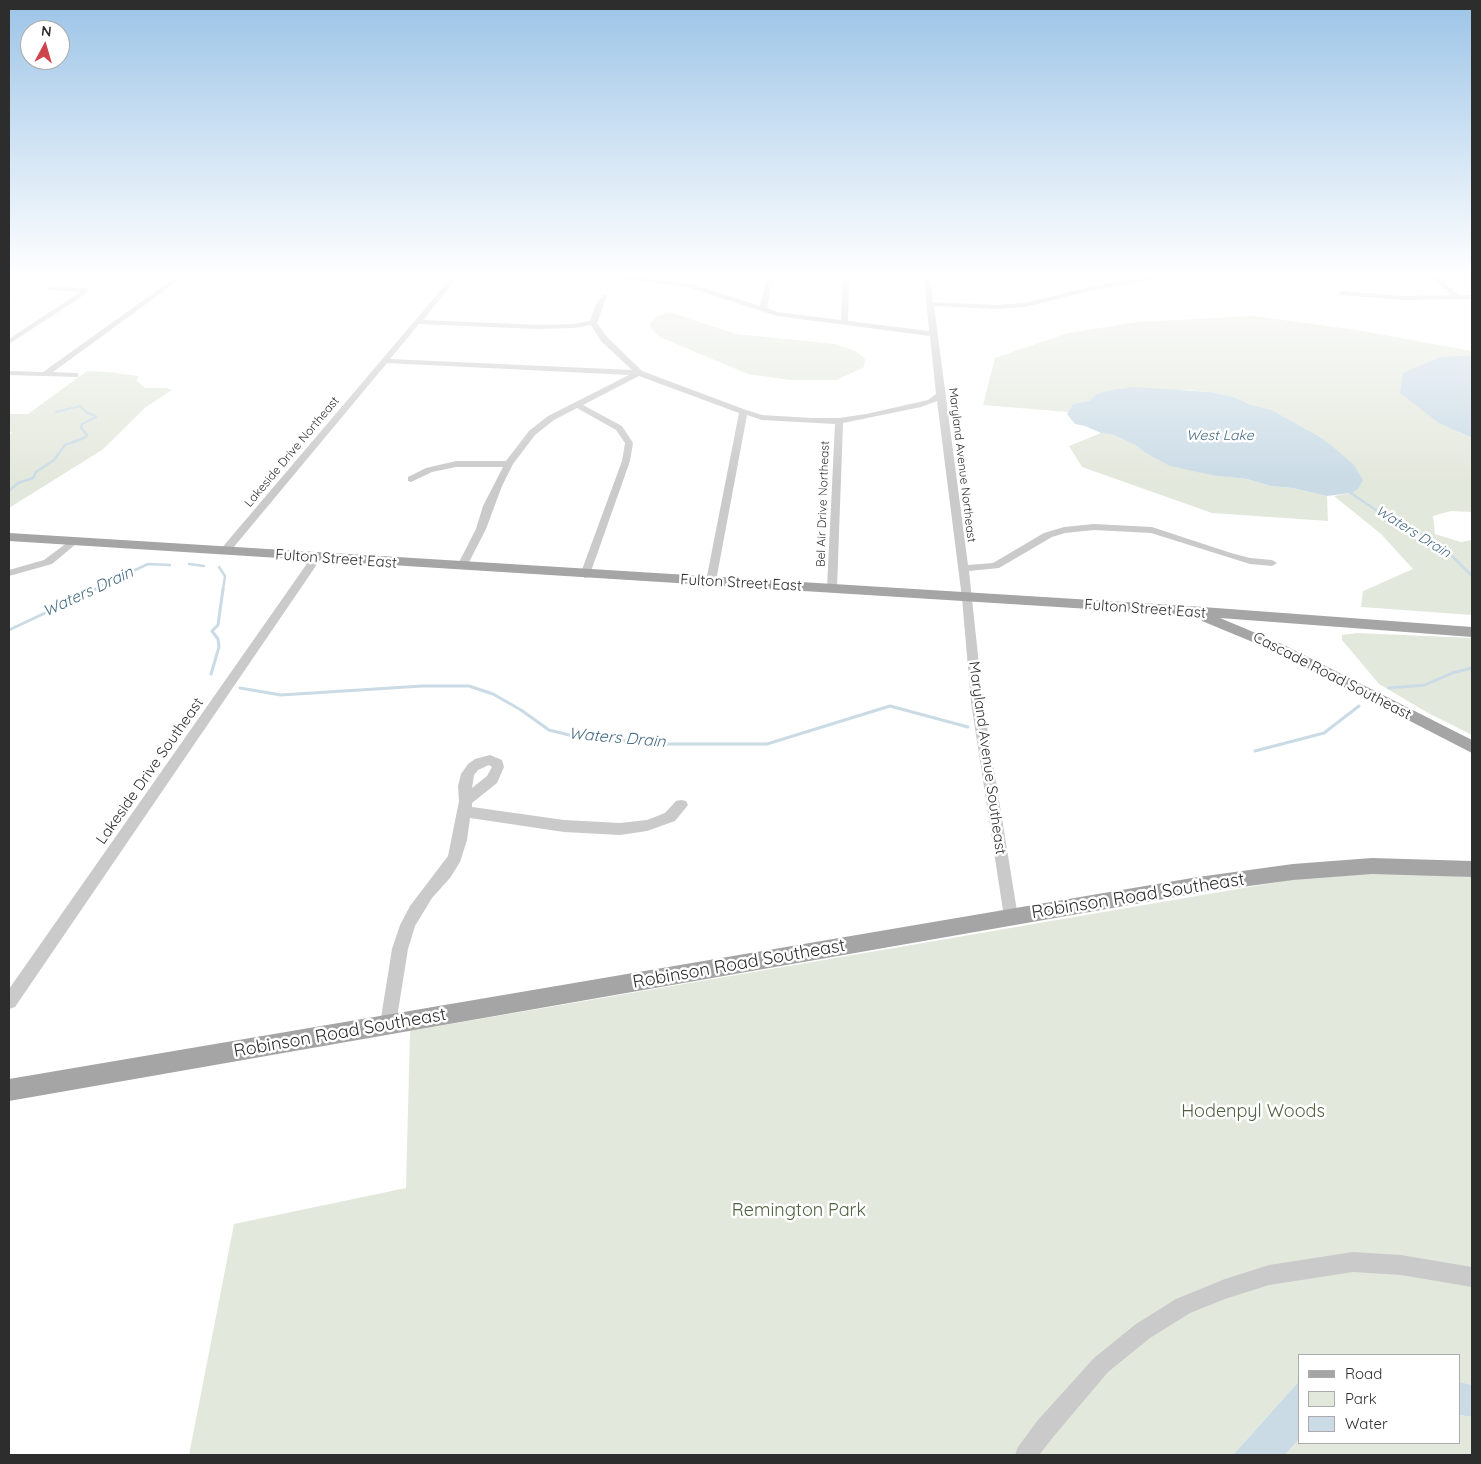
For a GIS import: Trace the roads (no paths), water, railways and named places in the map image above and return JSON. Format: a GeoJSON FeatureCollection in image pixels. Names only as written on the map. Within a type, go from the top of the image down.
{"type":"FeatureCollection","features":[{"type":"Feature","properties":{"kind":"main road","name":"Fulton Street East"},"geometry":{"type":"LineString","coordinates":[[9,537],[585,575],[832,588],[1189,611],[1472,632]]}},
{"type":"Feature","properties":{"kind":"main road","name":"Cascade Road Southeast"},"geometry":{"type":"LineString","coordinates":[[1189,611],[1277,647],[1472,747]]}},
{"type":"Feature","properties":{"kind":"main road","name":"Robinson Road Southeast"},"geometry":{"type":"LineString","coordinates":[[9,1090],[1198,885],[1293,872],[1372,866],[1472,869]]}},
{"type":"Feature","properties":{"kind":"street"},"geometry":{"type":"LineString","coordinates":[[44,374],[84,345]]}},
{"type":"Feature","properties":{"kind":"street","name":"Lakeside Drive Northeast"},"geometry":{"type":"LineString","coordinates":[[224,552],[398,345]]}},
{"type":"Feature","properties":{"kind":"street"},"geometry":{"type":"LineString","coordinates":[[610,345],[638,374]]}},
{"type":"Feature","properties":{"kind":"street","name":"Maryland Avenue Northeast"},"geometry":{"type":"LineString","coordinates":[[935,345],[967,598]]}},
{"type":"Feature","properties":{"kind":"street"},"geometry":{"type":"LineString","coordinates":[[385,361],[638,374],[742,412],[778,419],[839,421],[922,406],[931,402],[940,394]]}},
{"type":"Feature","properties":{"kind":"street"},"geometry":{"type":"LineString","coordinates":[[9,373],[75,375]]}},
{"type":"Feature","properties":{"kind":"street"},"geometry":{"type":"LineString","coordinates":[[462,566],[481,529],[488,506],[509,464],[524,442],[541,424],[638,374]]}},
{"type":"Feature","properties":{"kind":"street"},"geometry":{"type":"LineString","coordinates":[[578,405],[619,428],[629,443],[626,461],[585,575]]}},
{"type":"Feature","properties":{"kind":"street"},"geometry":{"type":"LineString","coordinates":[[711,581],[742,412]]}},
{"type":"Feature","properties":{"kind":"street","name":"Bel Air Drive Northeast"},"geometry":{"type":"LineString","coordinates":[[832,588],[839,421]]}},
{"type":"Feature","properties":{"kind":"street"},"geometry":{"type":"LineString","coordinates":[[411,479],[429,470],[447,465],[472,463],[509,464]]}},
{"type":"Feature","properties":{"kind":"street"},"geometry":{"type":"LineString","coordinates":[[963,568],[995,566],[1048,535],[1064,530],[1094,527],[1152,530],[1227,555],[1250,561],[1272,563]]}},
{"type":"Feature","properties":{"kind":"street"},"geometry":{"type":"LineString","coordinates":[[9,573],[48,562],[72,542]]}},
{"type":"Feature","properties":{"kind":"street","name":"Lakeside Drive Southeast"},"geometry":{"type":"LineString","coordinates":[[9,1002],[317,557]]}},
{"type":"Feature","properties":{"kind":"street","name":"Maryland Avenue Southeast"},"geometry":{"type":"LineString","coordinates":[[967,598],[977,702],[1011,917]]}},
{"type":"Feature","properties":{"kind":"street"},"geometry":{"type":"LineString","coordinates":[[388,1024],[400,949],[408,925],[427,894],[445,874],[455,858],[466,806],[484,813],[564,826],[620,829],[647,825],[670,817],[682,805]]}},
{"type":"Feature","properties":{"kind":"street"},"geometry":{"type":"LineString","coordinates":[[1026,1455],[1046,1428],[1101,1366],[1143,1331],[1183,1306],[1225,1289],[1269,1275],[1312,1266],[1353,1262],[1400,1265],[1472,1277]]}},
{"type":"Feature","properties":{"kind":"water"},"geometry":{"type":"Polygon","coordinates":[[[1472,355],[1472,438],[1439,423],[1400,393],[1403,373],[1440,357],[1472,355]]]}},
{"type":"Feature","properties":{"kind":"water","name":"West Lake"},"geometry":{"type":"Polygon","coordinates":[[[1134,387],[1210,392],[1234,397],[1249,404],[1272,410],[1320,437],[1333,447],[1354,465],[1363,480],[1358,489],[1351,493],[1327,496],[1292,488],[1270,486],[1247,479],[1216,476],[1170,466],[1144,452],[1137,446],[1114,435],[1101,433],[1075,424],[1067,414],[1073,404],[1089,401],[1095,395],[1107,391],[1134,387]]]}},
{"type":"Feature","properties":{"kind":"water"},"geometry":{"type":"Polygon","coordinates":[[[1298,1382],[1298,1440],[1285,1455],[1233,1455],[1298,1382]]]}},
{"type":"Feature","properties":{"kind":"water"},"geometry":{"type":"Polygon","coordinates":[[[1461,1382],[1472,1385],[1472,1417],[1461,1415],[1461,1382]]]}},
{"type":"Feature","properties":{"kind":"waterway","name":"Waters Drain"},"geometry":{"type":"LineString","coordinates":[[56,412],[80,406],[91,414]]}},
{"type":"Feature","properties":{"kind":"waterway","name":"Waters Drain"},"geometry":{"type":"LineString","coordinates":[[9,491],[18,483],[33,478],[36,472],[54,460],[65,445],[84,438],[87,435],[81,428],[82,424],[96,417],[91,414]]}},
{"type":"Feature","properties":{"kind":"waterway","name":"Waters Drain"},"geometry":{"type":"LineString","coordinates":[[1351,493],[1383,515],[1397,518],[1445,549],[1472,576]]}},
{"type":"Feature","properties":{"kind":"waterway","name":"Waters Drain"},"geometry":{"type":"LineString","coordinates":[[93,590],[148,564],[170,565]]}},
{"type":"Feature","properties":{"kind":"waterway","name":"Waters Drain"},"geometry":{"type":"LineString","coordinates":[[189,564],[204,566]]}},
{"type":"Feature","properties":{"kind":"waterway","name":"Waters Drain"},"geometry":{"type":"LineString","coordinates":[[219,567],[225,576],[223,590]]}},
{"type":"Feature","properties":{"kind":"waterway","name":"Waters Drain"},"geometry":{"type":"LineString","coordinates":[[9,630],[96,589]]}},
{"type":"Feature","properties":{"kind":"waterway","name":"Waters Drain"},"geometry":{"type":"LineString","coordinates":[[211,674],[219,647],[218,639],[212,631],[218,625],[223,589]]}},
{"type":"Feature","properties":{"kind":"waterway","name":"Waters Drain"},"geometry":{"type":"LineString","coordinates":[[1389,688],[1425,685],[1452,673],[1472,668]]}},
{"type":"Feature","properties":{"kind":"waterway","name":"Waters Drain"},"geometry":{"type":"LineString","coordinates":[[240,688],[281,695],[422,686],[469,686],[493,694],[521,710],[549,730],[573,736],[660,744],[767,744],[890,706],[968,727]]}},
{"type":"Feature","properties":{"kind":"waterway","name":"Waters Drain"},"geometry":{"type":"LineString","coordinates":[[1255,751],[1324,733],[1359,706]]}},
{"type":"Feature","properties":{"kind":"park label","name":"Hodenpyl Woods"},"geometry":{"type":"Point","coordinates":[1253,1112]}},
{"type":"Feature","properties":{"kind":"park label","name":"Remington Park"},"geometry":{"type":"Point","coordinates":[799,1211]}}]}
